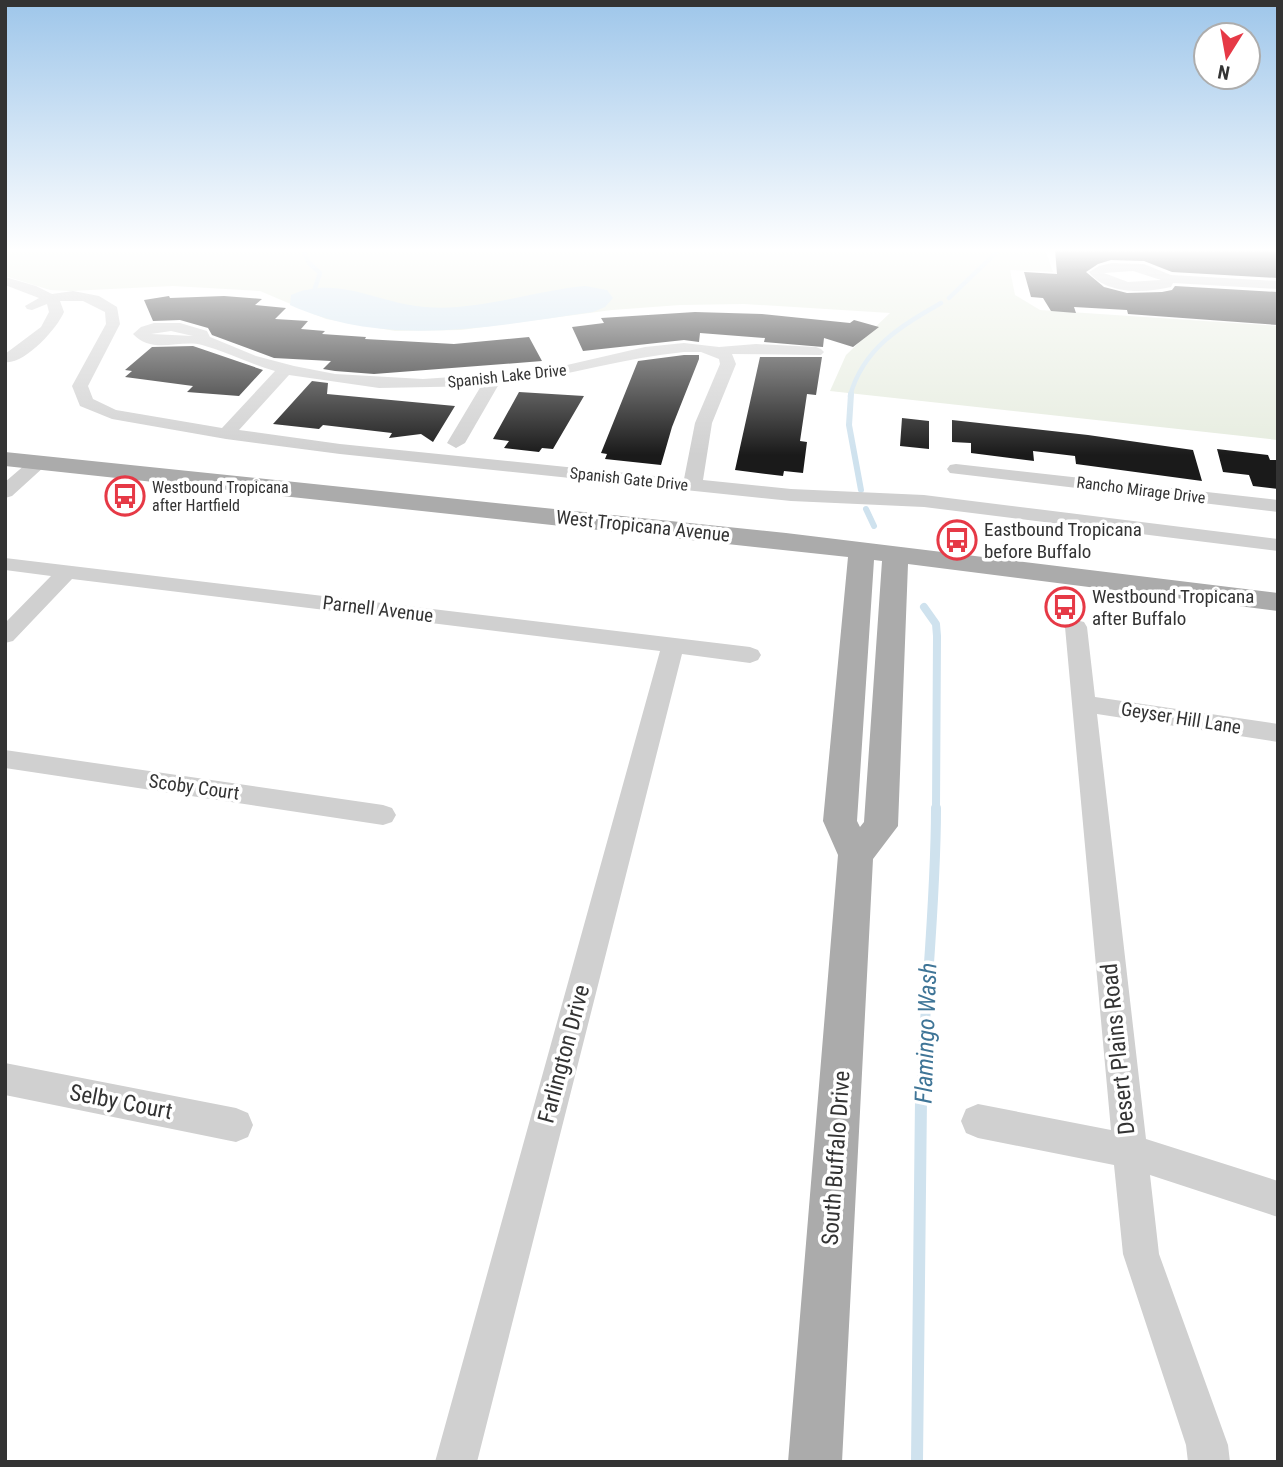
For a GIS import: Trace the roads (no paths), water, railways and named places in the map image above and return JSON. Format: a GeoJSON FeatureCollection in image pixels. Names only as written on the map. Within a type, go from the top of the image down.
{"type":"FeatureCollection","features":[{"type":"Feature","properties":{"kind":"main road","name":"West Tropicana Avenue"},"geometry":{"type":"LineString","coordinates":[[6,458],[862,550],[1278,602]]}},
{"type":"Feature","properties":{"kind":"main road","name":"South Buffalo Drive"},"geometry":{"type":"LineString","coordinates":[[815,1462],[856,855],[840,821],[862,550]]}},
{"type":"Feature","properties":{"kind":"main road"},"geometry":{"type":"LineString","coordinates":[[856,855],[881,826],[895,554]]}},
{"type":"Feature","properties":{"kind":"street"},"geometry":{"type":"LineString","coordinates":[[7,350],[33,317]]}},
{"type":"Feature","properties":{"kind":"street"},"geometry":{"type":"LineString","coordinates":[[7,350],[34,340],[56,317]]}},
{"type":"Feature","properties":{"kind":"street","name":"Spanish Gate Drive"},"geometry":{"type":"LineString","coordinates":[[113,317],[113,324],[80,386],[86,402],[112,414],[226,434],[340,449],[791,495],[924,501],[1278,545]]}},
{"type":"Feature","properties":{"kind":"street","name":"Spanish Lake Drive"},"geometry":{"type":"LineString","coordinates":[[202,339],[244,358],[286,369],[334,378],[388,382],[493,380],[555,372],[647,351],[699,347],[718,352],[741,347],[816,352]]}},
{"type":"Feature","properties":{"kind":"street"},"geometry":{"type":"LineString","coordinates":[[5,376],[30,356],[34,340]]}},
{"type":"Feature","properties":{"kind":"street"},"geometry":{"type":"LineString","coordinates":[[693,485],[705,413],[728,364],[726,357],[718,352]]}},
{"type":"Feature","properties":{"kind":"street"},"geometry":{"type":"LineString","coordinates":[[226,434],[286,369]]}},
{"type":"Feature","properties":{"kind":"street"},"geometry":{"type":"LineString","coordinates":[[456,443],[493,380]]}},
{"type":"Feature","properties":{"kind":"street"},"geometry":{"type":"LineString","coordinates":[[5,492],[39,462]]}},
{"type":"Feature","properties":{"kind":"street","name":"Rancho Mirage Drive"},"geometry":{"type":"LineString","coordinates":[[956,469],[1278,506]]}},
{"type":"Feature","properties":{"kind":"street"},"geometry":{"type":"LineString","coordinates":[[1005,474],[1009,512]]}},
{"type":"Feature","properties":{"kind":"street","name":"Parnell Avenue"},"geometry":{"type":"LineString","coordinates":[[5,564],[750,655]]}},
{"type":"Feature","properties":{"kind":"street"},"geometry":{"type":"LineString","coordinates":[[5,636],[67,572]]}},
{"type":"Feature","properties":{"kind":"street","name":"Desert Plains Road"},"geometry":{"type":"LineString","coordinates":[[1076,627],[1141,1254],[1207,1445],[1209,1462]]}},
{"type":"Feature","properties":{"kind":"street","name":"Farlington Drive"},"geometry":{"type":"LineString","coordinates":[[456,1462],[673,645]]}},
{"type":"Feature","properties":{"kind":"street","name":"Geyser Hill Lane"},"geometry":{"type":"LineString","coordinates":[[1084,704],[1278,733]]}},
{"type":"Feature","properties":{"kind":"street","name":"Scoby Court"},"geometry":{"type":"LineString","coordinates":[[5,759],[383,815]]}},
{"type":"Feature","properties":{"kind":"street","name":"Selby Court"},"geometry":{"type":"LineString","coordinates":[[5,1079],[236,1125]]}},
{"type":"Feature","properties":{"kind":"street"},"geometry":{"type":"LineString","coordinates":[[978,1121],[1129,1151],[1278,1199]]}},
{"type":"Feature","properties":{"kind":"water"},"geometry":{"type":"Polygon","coordinates":[[[323,317],[555,317],[478,328],[440,330],[364,327],[323,317]]]}},
{"type":"Feature","properties":{"kind":"waterway","name":"Flamingo Wash"},"geometry":{"type":"LineString","coordinates":[[850,396],[864,364],[874,352],[885,340],[916,317]]}},
{"type":"Feature","properties":{"kind":"waterway","name":"Flamingo Wash"},"geometry":{"type":"LineString","coordinates":[[851,394],[849,425],[861,490]]}},
{"type":"Feature","properties":{"kind":"waterway","name":"Flamingo Wash"},"geometry":{"type":"LineString","coordinates":[[866,509],[874,526]]}},
{"type":"Feature","properties":{"kind":"waterway","name":"Flamingo Wash"},"geometry":{"type":"LineString","coordinates":[[924,607],[936,624],[937,636],[936,810]]}},
{"type":"Feature","properties":{"kind":"waterway","name":"Flamingo Wash"},"geometry":{"type":"LineString","coordinates":[[921,1101],[936,808]]}},
{"type":"Feature","properties":{"kind":"waterway","name":"Flamingo Wash"},"geometry":{"type":"LineString","coordinates":[[917,1462],[921,1099]]}},
{"type":"Feature","properties":{"kind":"place","name":"Westbound Tropicana after Hartfield"},"geometry":{"type":"Point","coordinates":[125,496]}},
{"type":"Feature","properties":{"kind":"place","name":"Eastbound Tropicana before Buffalo"},"geometry":{"type":"Point","coordinates":[957,540]}},
{"type":"Feature","properties":{"kind":"place","name":"Westbound Tropicana after Buffalo"},"geometry":{"type":"Point","coordinates":[1065,607]}}]}
